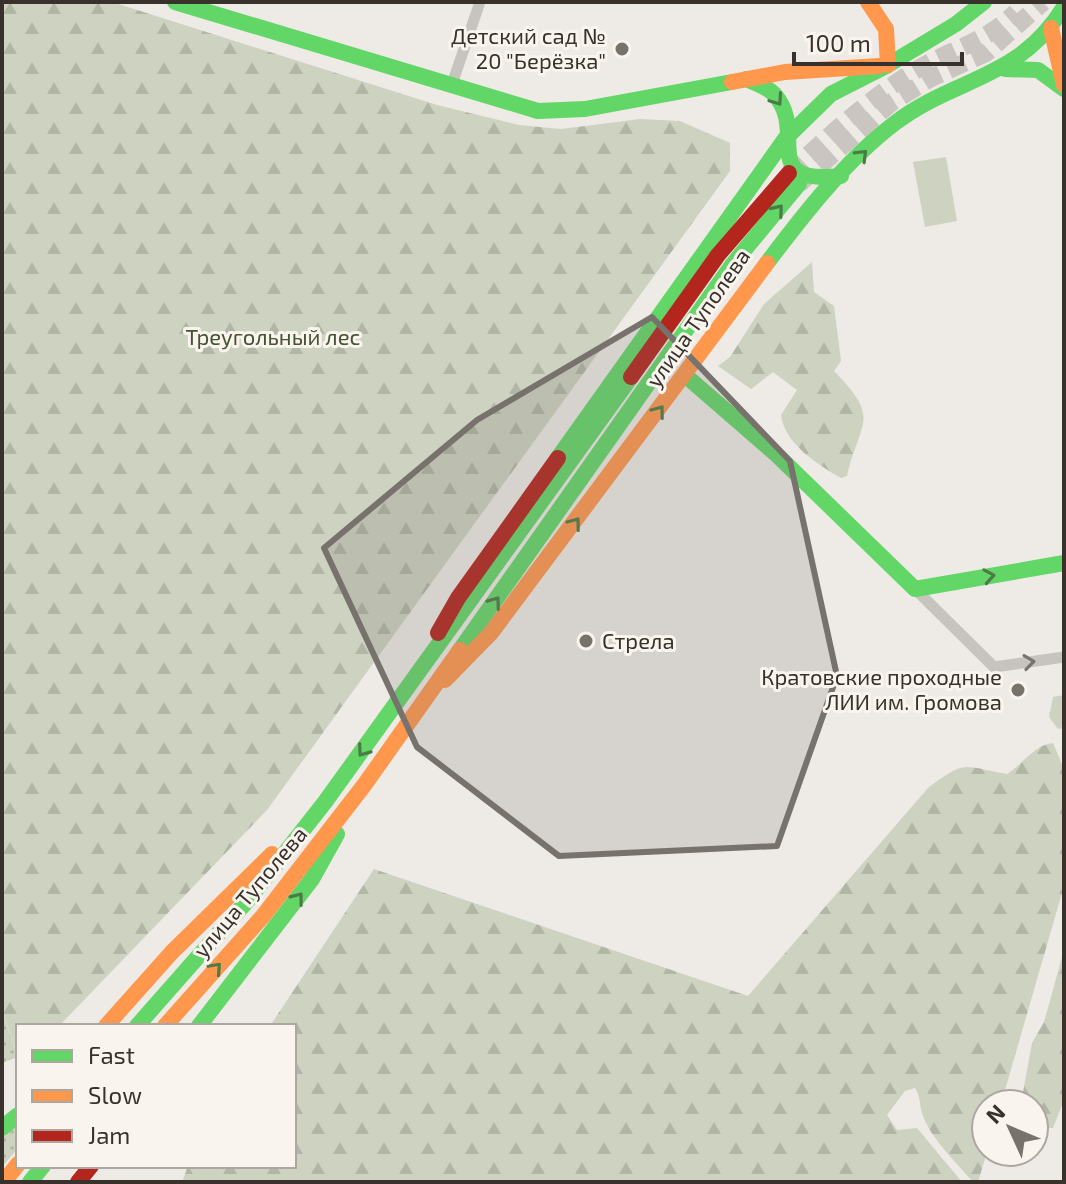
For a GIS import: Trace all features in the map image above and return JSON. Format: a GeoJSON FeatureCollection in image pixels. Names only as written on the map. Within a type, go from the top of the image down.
{"type":"FeatureCollection","features":[{"type":"Feature","properties":{"kind":"main road"},"geometry":{"type":"LineString","coordinates":[[175,2],[538,111],[585,109],[785,72],[888,65],[886,29],[868,2]]}},
{"type":"Feature","properties":{"kind":"main road","name":"улица Туполева"},"geometry":{"type":"LineString","coordinates":[[400,700],[458,598],[785,139],[831,94],[888,65],[956,24],[984,2]]}},
{"type":"Feature","properties":{"kind":"main road"},"geometry":{"type":"LineString","coordinates":[[1058,13],[1064,87]]}},
{"type":"Feature","properties":{"kind":"main road","name":"улица Туполева"},"geometry":{"type":"LineString","coordinates":[[416,710],[491,633],[686,376],[771,253],[841,176],[893,124],[1003,69],[1058,13]]}},
{"type":"Feature","properties":{"kind":"main road"},"geometry":{"type":"LineString","coordinates":[[886,29],[926,40]]}},
{"type":"Feature","properties":{"kind":"main road"},"geometry":{"type":"LineString","coordinates":[[1003,69],[1025,66],[1046,72],[1064,87]]}},
{"type":"Feature","properties":{"kind":"main road"},"geometry":{"type":"LineString","coordinates":[[744,78],[769,89],[778,98],[786,113],[785,155],[801,174],[823,180],[841,176]]}},
{"type":"Feature","properties":{"kind":"main road","name":"улица Туполева"},"geometry":{"type":"LineString","coordinates":[[139,1024],[248,900],[325,802],[718,255],[794,179],[365,784],[263,916],[167,1024]]}},
{"type":"Feature","properties":{"kind":"main road"},"geometry":{"type":"LineString","coordinates":[[686,376],[777,455],[915,589],[1064,563]]}},
{"type":"Feature","properties":{"kind":"main road","name":"улица Туполева"},"geometry":{"type":"LineString","coordinates":[[201,1024],[312,879],[365,784]]}},
{"type":"Feature","properties":{"kind":"main road","name":"улица Туполева"},"geometry":{"type":"LineString","coordinates":[[108,1024],[172,952],[325,802]]}},
{"type":"Feature","properties":{"kind":"street"},"geometry":{"type":"LineString","coordinates":[[451,87],[480,2]]}},
{"type":"Feature","properties":{"kind":"street"},"geometry":{"type":"LineString","coordinates":[[915,589],[994,667],[1064,657]]}},
{"type":"Feature","properties":{"kind":"highlighted area"},"geometry":{"type":"Polygon","coordinates":[[[652,317],[790,461],[837,676],[777,846],[559,856],[417,747],[324,548],[477,420],[652,317]]]}},
{"type":"Feature","properties":{"kind":"green space","name":"Треугольный лес"},"geometry":{"type":"Polygon","coordinates":[[[2,2],[112,2],[437,105],[519,125],[561,129],[640,119],[680,121],[730,143],[730,171],[267,810],[61,1024],[16,1024],[16,1050],[2,1009],[2,2]]]}},
{"type":"Feature","properties":{"kind":"green space"},"geometry":{"type":"Polygon","coordinates":[[[946,157],[957,221],[925,227],[913,162],[946,157]]]}},
{"type":"Feature","properties":{"kind":"green space"},"geometry":{"type":"Polygon","coordinates":[[[812,262],[814,292],[834,306],[841,361],[834,371],[849,387],[863,411],[861,431],[847,476],[841,478],[822,467],[795,444],[783,425],[781,415],[797,390],[773,372],[751,389],[718,366],[730,357],[764,304],[812,262]]]}},
{"type":"Feature","properties":{"kind":"green space"},"geometry":{"type":"Polygon","coordinates":[[[1064,695],[1064,728],[1058,729],[1049,717],[1053,697],[1064,695]]]}},
{"type":"Feature","properties":{"kind":"green space"},"geometry":{"type":"Polygon","coordinates":[[[1053,743],[1064,769],[1064,886],[1006,1088],[970,1088],[970,1168],[982,1168],[978,1182],[973,1182],[931,1131],[915,1088],[905,1091],[887,1115],[897,1130],[917,1128],[962,1182],[182,1182],[187,1168],[296,1168],[296,1024],[271,1024],[374,869],[748,996],[928,788],[951,772],[966,767],[1007,774],[1034,751],[1053,743]]]}},
{"type":"Feature","properties":{"kind":"green space"},"geometry":{"type":"Polygon","coordinates":[[[1064,950],[1064,1100],[1053,1128],[1050,1128],[1050,1088],[1024,1088],[1032,1043],[1044,1022],[1064,950]]]}},
{"type":"Feature","properties":{"kind":"green space"},"geometry":{"type":"Polygon","coordinates":[[[2,1010],[16,1058],[2,1063],[2,1010]]]}},
{"type":"Feature","properties":{"kind":"green space"},"geometry":{"type":"Polygon","coordinates":[[[16,1126],[16,1150],[2,1167],[2,1138],[16,1126]]]}},
{"type":"Feature","properties":{"kind":"tunnel"},"geometry":{"type":"LineString","coordinates":[[799,184],[892,102],[931,78],[986,53],[1043,2]]}},
{"type":"Feature","properties":{"kind":"tunnel"},"geometry":{"type":"LineString","coordinates":[[789,173],[888,88],[925,65],[984,36],[1016,12]]}},
{"type":"Feature","properties":{"kind":"traffic: fast"},"geometry":{"type":"LineString","coordinates":[[175,2],[538,111],[585,109],[732,82]]}},
{"type":"Feature","properties":{"kind":"traffic: fast"},"geometry":{"type":"LineString","coordinates":[[558,458],[785,139],[831,94],[888,65],[956,24],[984,2]]}},
{"type":"Feature","properties":{"kind":"traffic: fast"},"geometry":{"type":"LineString","coordinates":[[767,263],[826,189],[877,138],[918,108],[985,76],[1027,50],[1064,7]]}},
{"type":"Feature","properties":{"kind":"traffic: fast"},"geometry":{"type":"LineString","coordinates":[[1005,69],[1038,70],[1064,89]]}},
{"type":"Feature","properties":{"kind":"traffic: fast"},"geometry":{"type":"LineString","coordinates":[[746,79],[774,94],[783,109],[792,164],[800,172],[815,177],[841,176]]}},
{"type":"Feature","properties":{"kind":"traffic: fast"},"geometry":{"type":"LineString","coordinates":[[460,650],[732,265],[799,184]]}},
{"type":"Feature","properties":{"kind":"traffic: fast"},"geometry":{"type":"LineString","coordinates":[[686,376],[777,455],[915,589],[1064,563]]}},
{"type":"Feature","properties":{"kind":"traffic: fast"},"geometry":{"type":"LineString","coordinates":[[139,1024],[248,900],[325,802],[631,377]]}},
{"type":"Feature","properties":{"kind":"traffic: fast"},"geometry":{"type":"LineString","coordinates":[[201,1024],[312,879],[337,834]]}},
{"type":"Feature","properties":{"kind":"traffic: fast"},"geometry":{"type":"LineString","coordinates":[[2,1128],[16,1117]]}},
{"type":"Feature","properties":{"kind":"traffic: fast"},"geometry":{"type":"LineString","coordinates":[[30,1182],[41,1168]]}},
{"type":"Feature","properties":{"kind":"traffic: slow"},"geometry":{"type":"LineString","coordinates":[[868,2],[886,29],[888,65]]}},
{"type":"Feature","properties":{"kind":"traffic: slow"},"geometry":{"type":"LineString","coordinates":[[1051,28],[1064,85]]}},
{"type":"Feature","properties":{"kind":"traffic: slow"},"geometry":{"type":"LineString","coordinates":[[732,82],[785,72],[879,66]]}},
{"type":"Feature","properties":{"kind":"traffic: slow"},"geometry":{"type":"LineString","coordinates":[[445,680],[491,633],[767,263]]}},
{"type":"Feature","properties":{"kind":"traffic: slow"},"geometry":{"type":"LineString","coordinates":[[167,1024],[263,916],[365,784],[460,650]]}},
{"type":"Feature","properties":{"kind":"traffic: slow"},"geometry":{"type":"LineString","coordinates":[[108,1024],[172,952],[272,854]]}},
{"type":"Feature","properties":{"kind":"traffic: slow"},"geometry":{"type":"LineString","coordinates":[[4,1182],[16,1167]]}},
{"type":"Feature","properties":{"kind":"traffic: jam"},"geometry":{"type":"LineString","coordinates":[[631,377],[718,255],[789,173]]}},
{"type":"Feature","properties":{"kind":"traffic: jam"},"geometry":{"type":"LineString","coordinates":[[438,633],[458,598],[558,458]]}},
{"type":"Feature","properties":{"kind":"traffic: jam"},"geometry":{"type":"LineString","coordinates":[[78,1182],[89,1168]]}},
{"type":"Feature","properties":{"kind":"place","name":"Детский сад № 20 \"Берёзка\""},"geometry":{"type":"Point","coordinates":[622,49]}},
{"type":"Feature","properties":{"kind":"place","name":"Стрела"},"geometry":{"type":"Point","coordinates":[586,641]}},
{"type":"Feature","properties":{"kind":"place","name":"Кратовские проходные ЛИИ им. Громова"},"geometry":{"type":"Point","coordinates":[1018,690]}}]}
